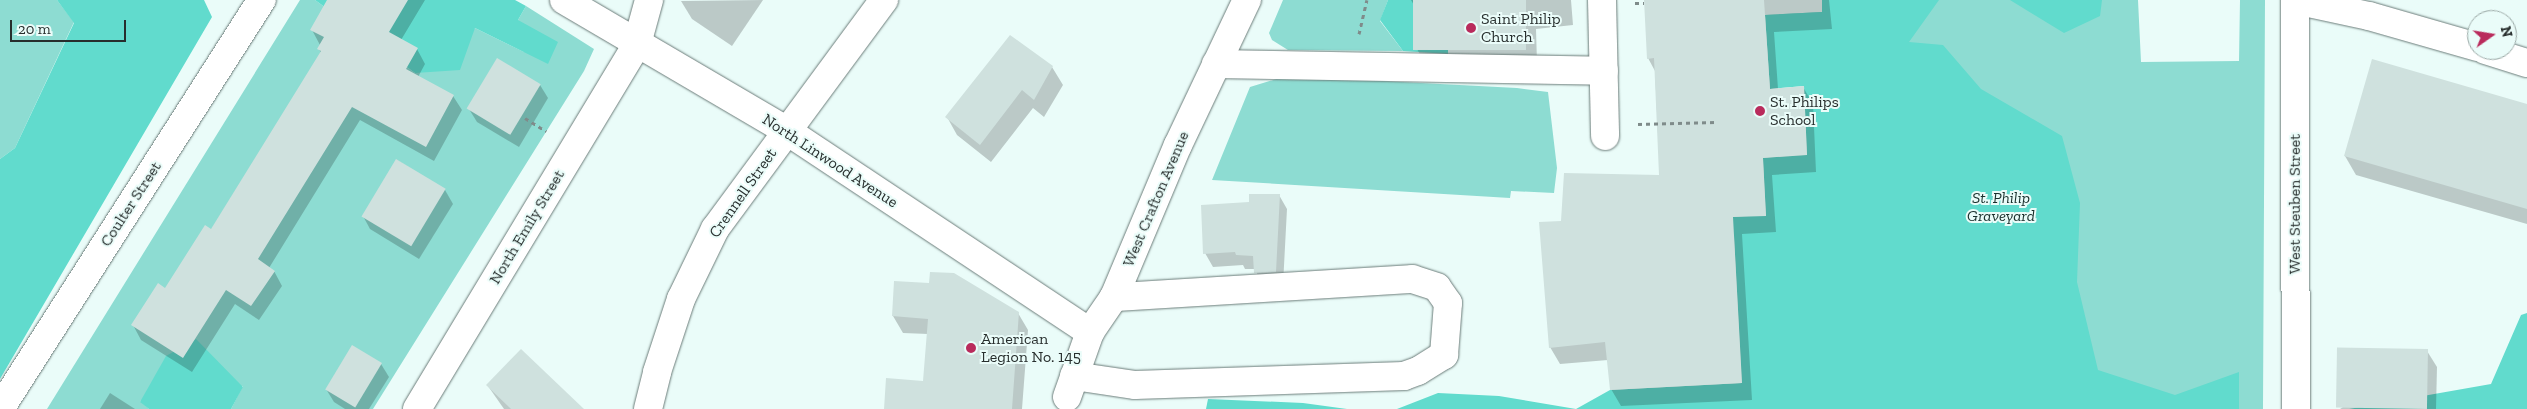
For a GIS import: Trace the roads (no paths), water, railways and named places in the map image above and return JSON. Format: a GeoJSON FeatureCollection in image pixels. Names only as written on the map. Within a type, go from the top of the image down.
{"type":"FeatureCollection","features":[{"type":"Feature","properties":{"kind":"street","name":"Coulter Street"},"geometry":{"type":"LineString","coordinates":[[0,409],[262,0]]}},
{"type":"Feature","properties":{"kind":"street","name":"North Linwood Avenue"},"geometry":{"type":"LineString","coordinates":[[564,0],[787,131],[1090,332]]}},
{"type":"Feature","properties":{"kind":"street","name":"North Emily Street"},"geometry":{"type":"LineString","coordinates":[[417,409],[637,44],[649,0]]}},
{"type":"Feature","properties":{"kind":"street","name":"Crennell Street"},"geometry":{"type":"LineString","coordinates":[[648,409],[657,372],[681,299],[715,229],[884,0]]}},
{"type":"Feature","properties":{"kind":"street","name":"West Crafton Avenue"},"geometry":{"type":"LineString","coordinates":[[1114,297],[1412,279],[1437,286],[1448,303],[1444,355],[1418,371],[1404,376],[1070,387],[1090,332],[1114,297],[1178,145],[1246,0]]}},
{"type":"Feature","properties":{"kind":"street"},"geometry":{"type":"LineString","coordinates":[[1602,0],[1605,130]]}},
{"type":"Feature","properties":{"kind":"street"},"geometry":{"type":"LineString","coordinates":[[2295,0],[2369,16],[2467,45]]}},
{"type":"Feature","properties":{"kind":"street","name":"West Steuben Street"},"geometry":{"type":"LineString","coordinates":[[2295,0],[2296,409]]}},
{"type":"Feature","properties":{"kind":"street"},"geometry":{"type":"LineString","coordinates":[[1216,64],[1604,71]]}},
{"type":"Feature","properties":{"kind":"place","name":"Saint Philip Church"},"geometry":{"type":"Point","coordinates":[1471,28]}},
{"type":"Feature","properties":{"kind":"place","name":"St. Philips School"},"geometry":{"type":"Point","coordinates":[1760,111]}},
{"type":"Feature","properties":{"kind":"place","name":"American Legion No. 145"},"geometry":{"type":"Point","coordinates":[971,348]}},
{"type":"Feature","properties":{"kind":"park label","name":"St. Philip Graveyard"},"geometry":{"type":"Point","coordinates":[2001,207]}}]}
